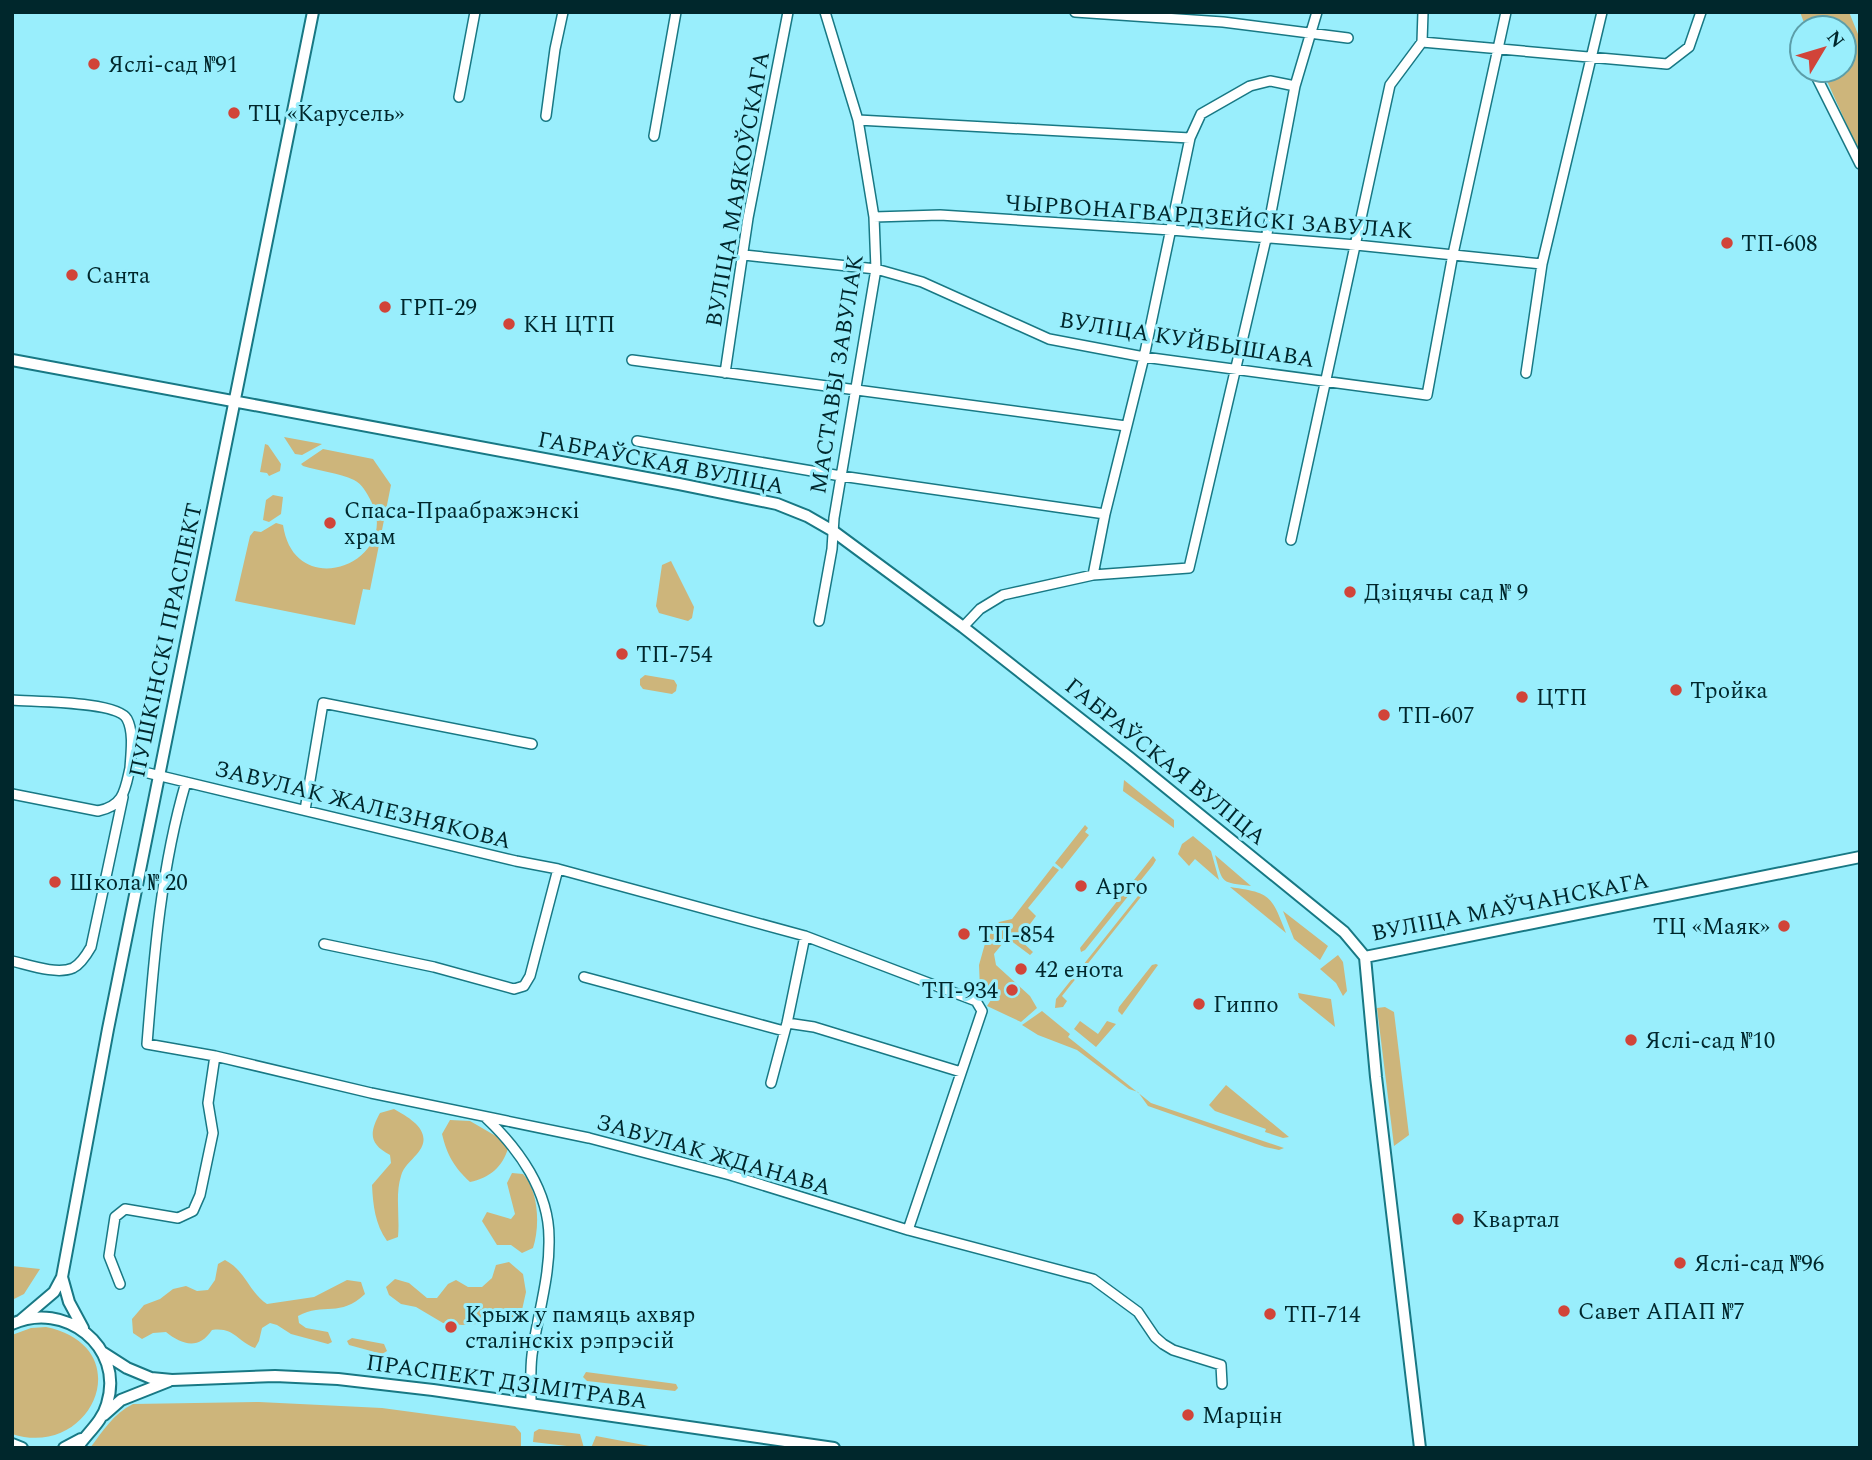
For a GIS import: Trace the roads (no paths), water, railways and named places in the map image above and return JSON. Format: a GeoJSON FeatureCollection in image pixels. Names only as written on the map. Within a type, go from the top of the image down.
{"type":"FeatureCollection","features":[{"type":"Feature","properties":{"kind":"main road","name":"ПУШКІНСКІ ПРАСПЕКТ"},"geometry":{"type":"LineString","coordinates":[[62,1277],[108,1029],[313,12]]}},
{"type":"Feature","properties":{"kind":"main road","name":"ГАБРАЎСКАЯ ВУЛІЦА"},"geometry":{"type":"LineString","coordinates":[[12,360],[777,504],[807,516],[833,531],[963,627],[1344,932],[1365,957]]}},
{"type":"Feature","properties":{"kind":"main road","name":"ВУЛІЦА МАЎЧАНСКАГА"},"geometry":{"type":"LineString","coordinates":[[1420,1448],[1376,1077],[1365,957],[1860,857]]}},
{"type":"Feature","properties":{"kind":"main road"},"geometry":{"type":"LineString","coordinates":[[17,1322],[54,1292],[62,1277]]}},
{"type":"Feature","properties":{"kind":"main road"},"geometry":{"type":"LineString","coordinates":[[62,1277],[69,1302],[84,1331],[102,1352],[127,1368],[150,1378],[172,1380]]}},
{"type":"Feature","properties":{"kind":"main road"},"geometry":{"type":"LineString","coordinates":[[17,1322],[51,1317],[74,1324],[84,1331]]}},
{"type":"Feature","properties":{"kind":"main road"},"geometry":{"type":"LineString","coordinates":[[102,1352],[107,1364],[110,1391],[102,1417]]}},
{"type":"Feature","properties":{"kind":"main road","name":"ПРАСПЕКТ ДЗІМІТРАВА"},"geometry":{"type":"LineString","coordinates":[[172,1380],[275,1376],[338,1379],[834,1448]]}},
{"type":"Feature","properties":{"kind":"main road"},"geometry":{"type":"LineString","coordinates":[[77,1448],[102,1417],[121,1400],[172,1380]]}},
{"type":"Feature","properties":{"kind":"main road"},"geometry":{"type":"LineString","coordinates":[[64,1448],[84,1438]]}},
{"type":"Feature","properties":{"kind":"main road"},"geometry":{"type":"LineString","coordinates":[[13,1445],[22,1448]]}},
{"type":"Feature","properties":{"kind":"street"},"geometry":{"type":"LineString","coordinates":[[459,97],[475,12]]}},
{"type":"Feature","properties":{"kind":"street"},"geometry":{"type":"LineString","coordinates":[[546,116],[562,12]]}},
{"type":"Feature","properties":{"kind":"street"},"geometry":{"type":"LineString","coordinates":[[653,136],[676,12]]}},
{"type":"Feature","properties":{"kind":"street","name":"ВУЛІЦА МАЯКОЎСКАГА"},"geometry":{"type":"LineString","coordinates":[[725,373],[748,218],[788,12]]}},
{"type":"Feature","properties":{"kind":"street","name":"МАСТАВЫ ЗАВУЛАК"},"geometry":{"type":"LineString","coordinates":[[819,621],[876,269],[874,217],[858,120],[825,12]]}},
{"type":"Feature","properties":{"kind":"street"},"geometry":{"type":"LineString","coordinates":[[1075,12],[1224,17],[1348,38]]}},
{"type":"Feature","properties":{"kind":"street"},"geometry":{"type":"LineString","coordinates":[[963,627],[980,609],[1003,595],[1093,575],[1189,568],[1266,239],[1295,86],[1317,12]]}},
{"type":"Feature","properties":{"kind":"street"},"geometry":{"type":"LineString","coordinates":[[1291,540],[1390,85],[1422,42],[1423,12]]}},
{"type":"Feature","properties":{"kind":"street"},"geometry":{"type":"LineString","coordinates":[[1453,254],[1506,12]]}},
{"type":"Feature","properties":{"kind":"street"},"geometry":{"type":"LineString","coordinates":[[1525,373],[1542,264],[1602,12]]}},
{"type":"Feature","properties":{"kind":"street"},"geometry":{"type":"LineString","coordinates":[[1422,42],[1667,64],[1689,47],[1702,12]]}},
{"type":"Feature","properties":{"kind":"street"},"geometry":{"type":"LineString","coordinates":[[1093,575],[1105,514],[1144,356],[1190,138],[1202,114],[1250,86],[1270,81],[1295,86]]}},
{"type":"Feature","properties":{"kind":"street"},"geometry":{"type":"LineString","coordinates":[[1820,84],[1860,164]]}},
{"type":"Feature","properties":{"kind":"street"},"geometry":{"type":"LineString","coordinates":[[858,120],[1190,138]]}},
{"type":"Feature","properties":{"kind":"street","name":"ЧЫРВОНАГВАРДЗЕЙСКІ ЗАВУЛАК"},"geometry":{"type":"LineString","coordinates":[[874,217],[953,215],[1171,230],[1542,264]]}},
{"type":"Feature","properties":{"kind":"street","name":"ВУЛІЦА КУЙБЫШАВА"},"geometry":{"type":"LineString","coordinates":[[744,255],[876,269],[922,282],[1049,339],[1144,356],[1427,396],[1453,254]]}},
{"type":"Feature","properties":{"kind":"street"},"geometry":{"type":"LineString","coordinates":[[632,360],[1126,426]]}},
{"type":"Feature","properties":{"kind":"street"},"geometry":{"type":"LineString","coordinates":[[637,441],[841,476],[1105,514]]}},
{"type":"Feature","properties":{"kind":"street"},"geometry":{"type":"LineString","coordinates":[[12,700],[69,702],[119,711],[127,717],[130,728],[130,768],[91,947],[74,968],[60,970],[12,961]]}},
{"type":"Feature","properties":{"kind":"street"},"geometry":{"type":"LineString","coordinates":[[305,810],[323,703],[532,744]]}},
{"type":"Feature","properties":{"kind":"street","name":"ЗАВУЛАК ЖАЛЕЗНЯКОВА"},"geometry":{"type":"LineString","coordinates":[[130,768],[558,869],[805,936],[976,1001],[982,1011],[961,1072]]}},
{"type":"Feature","properties":{"kind":"street","name":"ЗАВУЛАК ЖДАНАВА"},"geometry":{"type":"LineString","coordinates":[[186,782],[156,932],[147,1044],[215,1056],[486,1118],[589,1138],[730,1175],[908,1230],[1093,1279],[1138,1312],[1163,1344],[1173,1350],[1221,1365],[1222,1384]]}},
{"type":"Feature","properties":{"kind":"street"},"geometry":{"type":"LineString","coordinates":[[12,794],[98,811],[107,809],[123,797]]}},
{"type":"Feature","properties":{"kind":"street"},"geometry":{"type":"LineString","coordinates":[[324,944],[435,967],[514,989],[524,986],[530,976],[558,869]]}},
{"type":"Feature","properties":{"kind":"street"},"geometry":{"type":"LineString","coordinates":[[771,1083],[805,936]]}},
{"type":"Feature","properties":{"kind":"street"},"geometry":{"type":"LineString","coordinates":[[584,976],[786,1027],[814,1027],[961,1072],[908,1230]]}},
{"type":"Feature","properties":{"kind":"street"},"geometry":{"type":"LineString","coordinates":[[120,1284],[109,1256],[116,1217],[125,1209],[178,1218],[193,1211],[200,1195],[213,1133],[208,1103],[215,1056]]}},
{"type":"Feature","properties":{"kind":"street"},"geometry":{"type":"LineString","coordinates":[[486,1118],[509,1140],[527,1166],[548,1226],[548,1256],[531,1358],[531,1404]]}},
{"type":"Feature","properties":{"kind":"place","name":"Яслі-сад №91"},"geometry":{"type":"Point","coordinates":[94,64]}},
{"type":"Feature","properties":{"kind":"place","name":"ТЦ «Карусель»"},"geometry":{"type":"Point","coordinates":[234,113]}},
{"type":"Feature","properties":{"kind":"place","name":"ТП-608"},"geometry":{"type":"Point","coordinates":[1727,243]}},
{"type":"Feature","properties":{"kind":"place","name":"Санта"},"geometry":{"type":"Point","coordinates":[72,275]}},
{"type":"Feature","properties":{"kind":"place","name":"ГРП-29"},"geometry":{"type":"Point","coordinates":[385,307]}},
{"type":"Feature","properties":{"kind":"place","name":"КН ЦТП"},"geometry":{"type":"Point","coordinates":[509,324]}},
{"type":"Feature","properties":{"kind":"place","name":"Спаса-Праабражэнскі храм"},"geometry":{"type":"Point","coordinates":[330,523]}},
{"type":"Feature","properties":{"kind":"place","name":"Дзіцячы сад № 9"},"geometry":{"type":"Point","coordinates":[1350,592]}},
{"type":"Feature","properties":{"kind":"place","name":"ТП-754"},"geometry":{"type":"Point","coordinates":[622,654]}},
{"type":"Feature","properties":{"kind":"place","name":"Тройка"},"geometry":{"type":"Point","coordinates":[1676,690]}},
{"type":"Feature","properties":{"kind":"place","name":"ЦТП"},"geometry":{"type":"Point","coordinates":[1522,697]}},
{"type":"Feature","properties":{"kind":"place","name":"ТП-607"},"geometry":{"type":"Point","coordinates":[1384,715]}},
{"type":"Feature","properties":{"kind":"place","name":"Школа № 20"},"geometry":{"type":"Point","coordinates":[55,882]}},
{"type":"Feature","properties":{"kind":"place","name":"Арго"},"geometry":{"type":"Point","coordinates":[1081,886]}},
{"type":"Feature","properties":{"kind":"place","name":"ТЦ «Маяк»"},"geometry":{"type":"Point","coordinates":[1784,926]}},
{"type":"Feature","properties":{"kind":"place","name":"ТП-854"},"geometry":{"type":"Point","coordinates":[964,934]}},
{"type":"Feature","properties":{"kind":"place","name":"42 енота"},"geometry":{"type":"Point","coordinates":[1021,969]}},
{"type":"Feature","properties":{"kind":"place","name":"ТП-934"},"geometry":{"type":"Point","coordinates":[1012,990]}},
{"type":"Feature","properties":{"kind":"place","name":"Гиппо"},"geometry":{"type":"Point","coordinates":[1199,1004]}},
{"type":"Feature","properties":{"kind":"place","name":"Яслі-сад №10"},"geometry":{"type":"Point","coordinates":[1631,1040]}},
{"type":"Feature","properties":{"kind":"place","name":"Квартал"},"geometry":{"type":"Point","coordinates":[1458,1219]}},
{"type":"Feature","properties":{"kind":"place","name":"Яслі-сад №96"},"geometry":{"type":"Point","coordinates":[1680,1263]}},
{"type":"Feature","properties":{"kind":"place","name":"Савет АПАП №7"},"geometry":{"type":"Point","coordinates":[1564,1311]}},
{"type":"Feature","properties":{"kind":"place","name":"ТП-714"},"geometry":{"type":"Point","coordinates":[1270,1314]}},
{"type":"Feature","properties":{"kind":"place","name":"Крыж у памяць ахвяр сталінскіх рэпрэсій"},"geometry":{"type":"Point","coordinates":[451,1327]}},
{"type":"Feature","properties":{"kind":"place","name":"Марцін"},"geometry":{"type":"Point","coordinates":[1188,1415]}}]}
